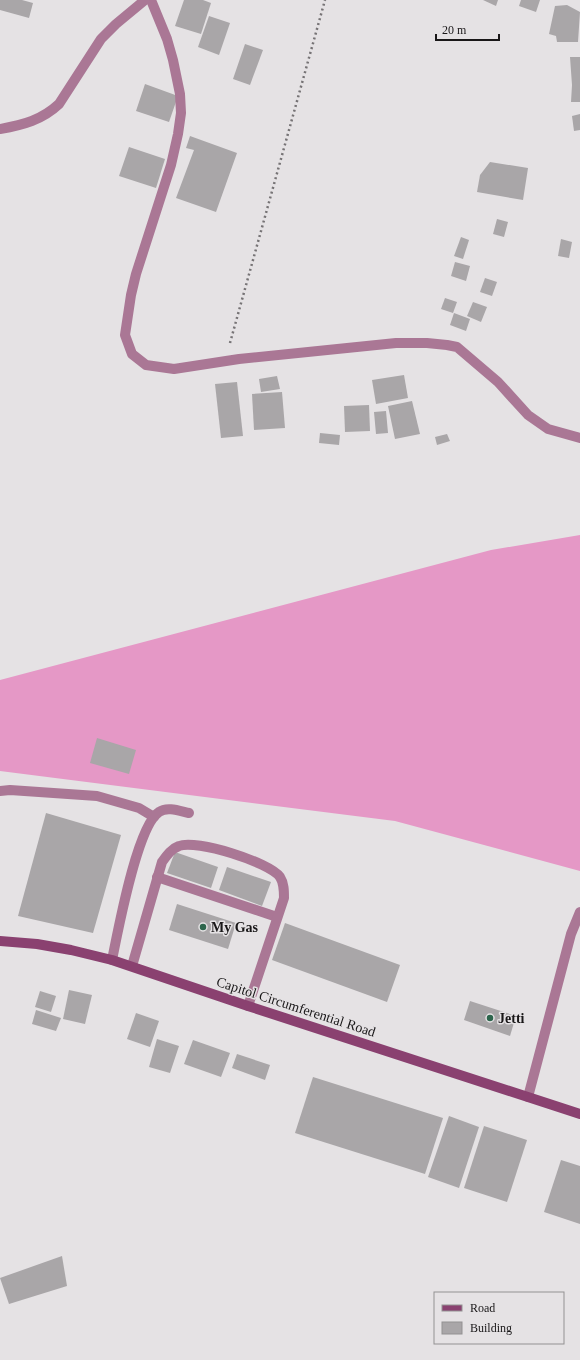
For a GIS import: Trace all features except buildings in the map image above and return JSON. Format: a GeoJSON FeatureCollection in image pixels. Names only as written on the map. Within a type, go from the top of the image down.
{"type":"FeatureCollection","features":[{"type":"Feature","properties":{"kind":"main road","name":"Capitol Circumferential Road"},"geometry":{"type":"LineString","coordinates":[[0,941],[37,944],[71,950],[112,960],[580,1114]]}},
{"type":"Feature","properties":{"kind":"street"},"geometry":{"type":"LineString","coordinates":[[0,129],[37,120],[59,104],[100,40],[116,24],[145,0]]}},
{"type":"Feature","properties":{"kind":"street"},"geometry":{"type":"LineString","coordinates":[[151,0],[167,39],[173,60],[180,94],[181,113],[171,165],[136,274],[131,295],[124,335],[132,354],[146,365],[174,369],[239,359],[396,343],[427,343],[447,345],[457,347],[498,382],[528,414],[548,428],[580,438]]}},
{"type":"Feature","properties":{"kind":"street"},"geometry":{"type":"LineString","coordinates":[[0,791],[97,796],[139,808],[154,817]]}},
{"type":"Feature","properties":{"kind":"street"},"geometry":{"type":"LineString","coordinates":[[112,960],[120,920],[141,840],[148,824],[159,812],[166,809],[189,813]]}},
{"type":"Feature","properties":{"kind":"street"},"geometry":{"type":"LineString","coordinates":[[132,966],[157,877],[162,862],[169,851],[180,845],[197,845],[220,850],[269,867],[280,877],[284,890],[284,898],[248,1006]]}},
{"type":"Feature","properties":{"kind":"street"},"geometry":{"type":"LineString","coordinates":[[157,877],[277,917]]}},
{"type":"Feature","properties":{"kind":"street"},"geometry":{"type":"LineString","coordinates":[[528,1097],[572,934],[580,912]]}},
{"type":"Feature","properties":{"kind":"path"},"geometry":{"type":"LineString","coordinates":[[230,343],[324,0]]}},
{"type":"Feature","properties":{"kind":"shaded area"},"geometry":{"type":"Polygon","coordinates":[[[580,535],[580,871],[395,821],[0,771],[0,680],[491,550],[580,535]]]}},
{"type":"Feature","properties":{"kind":"place","name":"My Gas"},"geometry":{"type":"Point","coordinates":[203,927]}},
{"type":"Feature","properties":{"kind":"place","name":"Jetti"},"geometry":{"type":"Point","coordinates":[490,1018]}}]}
